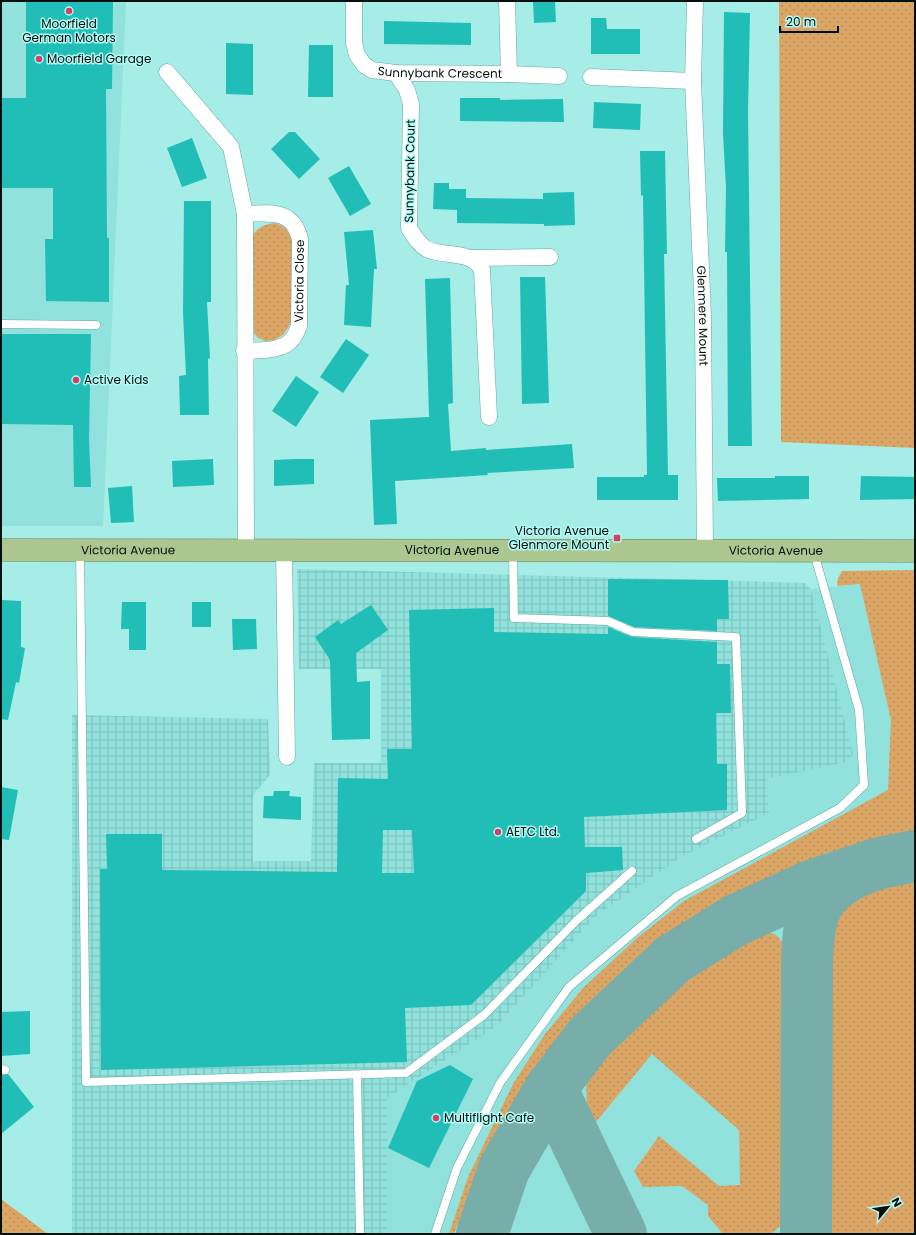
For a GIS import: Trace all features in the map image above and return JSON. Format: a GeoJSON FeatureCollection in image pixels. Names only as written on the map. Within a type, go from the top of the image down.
{"type":"FeatureCollection","features":[{"type":"Feature","properties":{"kind":"highway","name":"Victoria Avenue"},"geometry":{"type":"LineString","coordinates":[[1,550],[246,552],[705,550],[814,552],[911,550]]}},
{"type":"Feature","properties":{"kind":"street","name":"Sunnybank Crescent"},"geometry":{"type":"LineString","coordinates":[[354,1],[354,43],[357,54],[364,65],[372,70],[396,73],[558,76]]}},
{"type":"Feature","properties":{"kind":"street"},"geometry":{"type":"LineString","coordinates":[[508,1],[508,74]]}},
{"type":"Feature","properties":{"kind":"street","name":"Glenmere Mount"},"geometry":{"type":"LineString","coordinates":[[695,1],[693,81],[703,316],[705,550]]}},
{"type":"Feature","properties":{"kind":"street"},"geometry":{"type":"LineString","coordinates":[[167,72],[231,147],[245,214],[244,351],[246,552]]}},
{"type":"Feature","properties":{"kind":"street","name":"Sunnybank Court"},"geometry":{"type":"LineString","coordinates":[[396,73],[407,90],[411,104],[409,228],[416,240],[427,249],[471,258],[550,257]]}},
{"type":"Feature","properties":{"kind":"street"},"geometry":{"type":"LineString","coordinates":[[591,77],[693,81]]}},
{"type":"Feature","properties":{"kind":"street","name":"Victoria Close"},"geometry":{"type":"LineString","coordinates":[[244,351],[273,349],[285,345],[293,339],[299,326],[300,239],[298,230],[292,221],[283,215],[272,212],[245,214]]}},
{"type":"Feature","properties":{"kind":"street"},"geometry":{"type":"LineString","coordinates":[[471,258],[478,262],[482,270],[489,417]]}},
{"type":"Feature","properties":{"kind":"street"},"geometry":{"type":"LineString","coordinates":[[284,551],[287,757]]}},
{"type":"Feature","properties":{"kind":"lane"},"geometry":{"type":"LineString","coordinates":[[1,324],[96,325]]}},
{"type":"Feature","properties":{"kind":"lane"},"geometry":{"type":"LineString","coordinates":[[513,550],[514,618],[608,621],[633,632],[736,637],[742,813],[696,839]]}},
{"type":"Feature","properties":{"kind":"lane"},"geometry":{"type":"LineString","coordinates":[[80,551],[86,1082],[406,1073],[484,1015],[576,922],[632,871]]}},
{"type":"Feature","properties":{"kind":"lane"},"geometry":{"type":"LineString","coordinates":[[435,1234],[456,1168],[500,1083],[569,987],[677,896],[840,808],[864,785],[859,710],[814,552]]}},
{"type":"Feature","properties":{"kind":"lane"},"geometry":{"type":"LineString","coordinates":[[357,1075],[360,1234]]}},
{"type":"Feature","properties":{"kind":"shaded area"},"geometry":{"type":"Polygon","coordinates":[[[1,1],[126,1],[103,526],[1,526],[1,1]]]}},
{"type":"Feature","properties":{"kind":"shaded area"},"geometry":{"type":"Polygon","coordinates":[[[779,1],[915,1],[915,448],[781,442],[779,1]]]}},
{"type":"Feature","properties":{"kind":"shaded area"},"geometry":{"type":"Polygon","coordinates":[[[275,223],[286,229],[293,240],[291,321],[283,335],[274,340],[265,341],[257,337],[251,329],[250,240],[254,233],[260,228],[275,223]]]}},
{"type":"Feature","properties":{"kind":"shaded area"},"geometry":{"type":"Polygon","coordinates":[[[297,569],[805,583],[811,589],[853,754],[847,762],[766,779],[769,813],[681,857],[596,916],[497,1026],[387,1098],[387,1234],[72,1234],[72,715],[268,719],[270,775],[253,795],[253,861],[311,861],[314,763],[381,763],[381,669],[299,669],[297,569]]]}},
{"type":"Feature","properties":{"kind":"shaded area"},"geometry":{"type":"Polygon","coordinates":[[[915,570],[915,835],[886,837],[824,854],[753,885],[694,919],[636,964],[587,1014],[539,1073],[539,1079],[530,1083],[515,1110],[478,1191],[467,1219],[457,1225],[454,1234],[449,1234],[468,1177],[513,1084],[545,1034],[583,988],[637,938],[684,901],[888,790],[891,720],[860,584],[837,586],[838,578],[842,571],[915,570]]]}},
{"type":"Feature","properties":{"kind":"shaded area"},"geometry":{"type":"Polygon","coordinates":[[[860,584],[915,584],[915,1234],[387,1234],[387,1098],[497,1026],[596,916],[681,857],[769,813],[765,779],[847,762],[853,754],[811,589],[860,584]]]}},
{"type":"Feature","properties":{"kind":"shaded area"},"geometry":{"type":"Polygon","coordinates":[[[915,881],[915,1234],[825,1234],[827,925],[843,900],[873,888],[915,881]]]}},
{"type":"Feature","properties":{"kind":"shaded area"},"geometry":{"type":"Polygon","coordinates":[[[762,930],[776,935],[786,947],[788,1219],[771,1234],[723,1234],[708,1216],[708,1205],[682,1186],[643,1187],[634,1171],[659,1136],[719,1186],[740,1185],[739,1130],[652,1054],[595,1123],[587,1108],[586,1080],[632,1028],[691,975],[762,930]]]}},
{"type":"Feature","properties":{"kind":"shaded area"},"geometry":{"type":"Polygon","coordinates":[[[1,1199],[48,1234],[1,1234],[1,1199]]]}},
{"type":"Feature","properties":{"kind":"building"},"geometry":{"type":"Polygon","coordinates":[[[26,1],[113,1],[112,89],[106,89],[109,302],[46,301],[45,239],[53,239],[53,188],[1,188],[1,98],[26,98],[26,1]]]}},
{"type":"Feature","properties":{"kind":"building"},"geometry":{"type":"Polygon","coordinates":[[[533,1],[555,1],[556,22],[534,23],[533,1]]]}},
{"type":"Feature","properties":{"kind":"building"},"geometry":{"type":"Polygon","coordinates":[[[724,12],[750,13],[748,111],[752,446],[728,446],[727,252],[725,252],[726,188],[723,133],[724,12]]]}},
{"type":"Feature","properties":{"kind":"building"},"geometry":{"type":"Polygon","coordinates":[[[591,18],[606,18],[607,29],[640,29],[640,54],[591,54],[591,18]]]}},
{"type":"Feature","properties":{"kind":"building"},"geometry":{"type":"Polygon","coordinates":[[[384,21],[471,23],[471,45],[384,44],[384,21]]]}},
{"type":"Feature","properties":{"kind":"building"},"geometry":{"type":"Polygon","coordinates":[[[226,43],[253,44],[253,95],[226,94],[226,43]]]}},
{"type":"Feature","properties":{"kind":"building"},"geometry":{"type":"Polygon","coordinates":[[[309,45],[333,45],[333,97],[308,97],[309,45]]]}},
{"type":"Feature","properties":{"kind":"building"},"geometry":{"type":"Polygon","coordinates":[[[460,98],[500,98],[500,100],[563,99],[564,122],[460,121],[460,98]]]}},
{"type":"Feature","properties":{"kind":"building"},"geometry":{"type":"Polygon","coordinates":[[[594,102],[641,104],[640,130],[593,128],[594,102]]]}},
{"type":"Feature","properties":{"kind":"building"},"geometry":{"type":"Polygon","coordinates":[[[289,132],[295,132],[320,159],[299,179],[271,149],[289,132]]]}},
{"type":"Feature","properties":{"kind":"building"},"geometry":{"type":"Polygon","coordinates":[[[192,138],[207,178],[182,187],[167,148],[192,138]]]}},
{"type":"Feature","properties":{"kind":"building"},"geometry":{"type":"Polygon","coordinates":[[[640,151],[665,151],[667,254],[664,254],[668,475],[678,475],[678,500],[597,500],[597,477],[644,477],[644,475],[647,475],[643,195],[641,196],[640,151]]]}},
{"type":"Feature","properties":{"kind":"building"},"geometry":{"type":"Polygon","coordinates":[[[349,166],[371,204],[350,216],[328,178],[349,166]]]}},
{"type":"Feature","properties":{"kind":"building"},"geometry":{"type":"Polygon","coordinates":[[[434,183],[449,183],[449,189],[466,189],[466,198],[543,199],[543,193],[574,192],[575,225],[544,226],[544,224],[457,223],[457,210],[433,209],[434,183]]]}},
{"type":"Feature","properties":{"kind":"building"},"geometry":{"type":"Polygon","coordinates":[[[184,201],[211,201],[211,302],[207,302],[210,358],[208,359],[209,415],[180,415],[179,376],[186,375],[183,313],[184,201]]]}},
{"type":"Feature","properties":{"kind":"building"},"geometry":{"type":"Polygon","coordinates":[[[373,230],[377,269],[374,269],[371,327],[344,325],[346,285],[349,285],[344,232],[373,230]]]}},
{"type":"Feature","properties":{"kind":"building"},"geometry":{"type":"Polygon","coordinates":[[[520,277],[545,277],[549,403],[522,404],[520,277]]]}},
{"type":"Feature","properties":{"kind":"building"},"geometry":{"type":"Polygon","coordinates":[[[450,278],[453,403],[448,404],[451,451],[572,444],[574,468],[487,473],[488,475],[395,481],[397,524],[374,525],[370,420],[429,417],[425,279],[450,278]]]}},
{"type":"Feature","properties":{"kind":"building"},"geometry":{"type":"Polygon","coordinates":[[[1,334],[91,334],[89,439],[91,487],[74,487],[73,425],[1,424],[1,334]]]}},
{"type":"Feature","properties":{"kind":"building"},"geometry":{"type":"Polygon","coordinates":[[[346,339],[369,355],[343,393],[320,377],[346,339]]]}},
{"type":"Feature","properties":{"kind":"building"},"geometry":{"type":"Polygon","coordinates":[[[296,376],[319,392],[296,427],[272,411],[296,376]]]}},
{"type":"Feature","properties":{"kind":"building"},"geometry":{"type":"Polygon","coordinates":[[[213,459],[214,485],[173,487],[172,461],[213,459]]]}},
{"type":"Feature","properties":{"kind":"building"},"geometry":{"type":"Polygon","coordinates":[[[314,459],[314,484],[274,486],[274,460],[314,459]]]}},
{"type":"Feature","properties":{"kind":"building"},"geometry":{"type":"Polygon","coordinates":[[[775,476],[809,476],[809,499],[718,501],[717,478],[775,478],[775,476]]]}},
{"type":"Feature","properties":{"kind":"building"},"geometry":{"type":"Polygon","coordinates":[[[861,476],[915,477],[915,499],[860,500],[861,476]]]}},
{"type":"Feature","properties":{"kind":"building"},"geometry":{"type":"Polygon","coordinates":[[[132,486],[134,522],[111,523],[108,488],[132,486]]]}},
{"type":"Feature","properties":{"kind":"building"},"geometry":{"type":"Polygon","coordinates":[[[608,579],[728,580],[729,619],[717,619],[717,631],[634,627],[608,616],[608,579]]]}},
{"type":"Feature","properties":{"kind":"building"},"geometry":{"type":"Polygon","coordinates":[[[2,600],[21,601],[21,647],[25,648],[19,683],[16,682],[8,720],[1,719],[2,600]]]}},
{"type":"Feature","properties":{"kind":"building"},"geometry":{"type":"Polygon","coordinates":[[[122,602],[146,602],[146,650],[129,650],[129,629],[121,629],[122,602]]]}},
{"type":"Feature","properties":{"kind":"building"},"geometry":{"type":"Polygon","coordinates":[[[192,602],[211,602],[211,627],[192,627],[192,602]]]}},
{"type":"Feature","properties":{"kind":"building"},"geometry":{"type":"Polygon","coordinates":[[[371,605],[388,630],[356,653],[357,682],[370,681],[370,739],[332,740],[330,660],[315,637],[338,620],[341,624],[371,605]]]}},
{"type":"Feature","properties":{"kind":"building","name":"AETC Ltd."},"geometry":{"type":"Polygon","coordinates":[[[494,608],[494,632],[608,634],[608,627],[632,637],[717,642],[717,664],[730,664],[731,713],[716,713],[717,764],[727,764],[727,810],[584,817],[585,847],[622,847],[623,870],[586,873],[586,891],[471,1005],[405,1008],[407,1062],[101,1070],[100,869],[107,869],[106,834],[162,834],[162,870],[337,872],[338,778],[388,779],[387,749],[412,749],[409,610],[494,608]],[[383,830],[382,873],[414,873],[412,830],[383,830]]]}},
{"type":"Feature","properties":{"kind":"building"},"geometry":{"type":"Polygon","coordinates":[[[232,619],[256,619],[257,649],[233,650],[232,619]]]}},
{"type":"Feature","properties":{"kind":"building"},"geometry":{"type":"Polygon","coordinates":[[[1,787],[18,790],[9,840],[1,839],[1,787]]]}},
{"type":"Feature","properties":{"kind":"building"},"geometry":{"type":"Polygon","coordinates":[[[274,791],[290,791],[289,796],[301,797],[301,820],[263,818],[264,796],[273,796],[274,791]]]}},
{"type":"Feature","properties":{"kind":"building"},"geometry":{"type":"Polygon","coordinates":[[[30,1011],[30,1054],[1,1056],[1,1012],[30,1011]]]}},
{"type":"Feature","properties":{"kind":"building","name":"Multiflight Cafe"},"geometry":{"type":"Polygon","coordinates":[[[450,1065],[473,1079],[429,1168],[388,1148],[417,1081],[450,1065]]]}},
{"type":"Feature","properties":{"kind":"building"},"geometry":{"type":"Polygon","coordinates":[[[8,1074],[34,1107],[1,1134],[1,1075],[8,1074]]]}},
{"type":"Feature","properties":{"kind":"taxiway"},"geometry":{"type":"LineString","coordinates":[[482,1234],[504,1169],[551,1088],[590,1037],[673,959],[736,920],[811,886],[880,863],[915,856]]}},
{"type":"Feature","properties":{"kind":"taxiway"},"geometry":{"type":"LineString","coordinates":[[806,1234],[807,951],[814,912],[820,901],[827,891],[838,882],[852,874]]}},
{"type":"Feature","properties":{"kind":"taxiway"},"geometry":{"type":"LineString","coordinates":[[551,1088],[621,1234]]}},
{"type":"Feature","properties":{"kind":"place","name":"Moorfield German Motors"},"geometry":{"type":"Point","coordinates":[69,11]}},
{"type":"Feature","properties":{"kind":"place","name":"Moorfield Garage"},"geometry":{"type":"Point","coordinates":[39,59]}},
{"type":"Feature","properties":{"kind":"place","name":"Active Kids"},"geometry":{"type":"Point","coordinates":[76,380]}},
{"type":"Feature","properties":{"kind":"place","name":"Victoria Avenue Glenmore Mount"},"geometry":{"type":"Point","coordinates":[617,538]}},
{"type":"Feature","properties":{"kind":"place","name":"AETC Ltd."},"geometry":{"type":"Point","coordinates":[498,832]}},
{"type":"Feature","properties":{"kind":"place","name":"Multiflight Cafe"},"geometry":{"type":"Point","coordinates":[436,1118]}}]}
